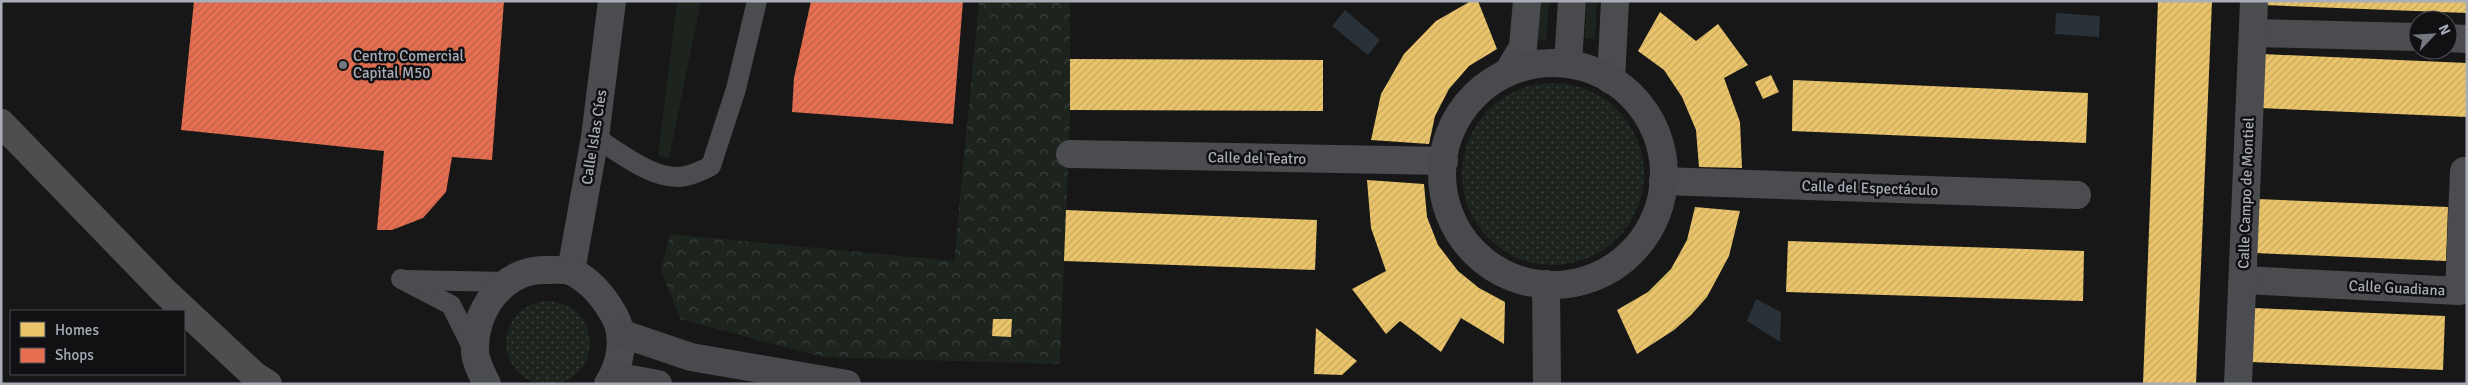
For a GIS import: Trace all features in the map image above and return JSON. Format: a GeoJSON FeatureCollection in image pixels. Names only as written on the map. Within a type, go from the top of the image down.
{"type":"FeatureCollection","features":[{"type":"Feature","properties":{"kind":"highway"},"geometry":{"type":"LineString","coordinates":[[1,123],[184,310]]}},
{"type":"Feature","properties":{"kind":"highway"},"geometry":{"type":"LineString","coordinates":[[185,311],[254,375],[268,384]]}},
{"type":"Feature","properties":{"kind":"street","name":"Calle Islas Cíes"},"geometry":{"type":"LineString","coordinates":[[571,271],[595,137],[612,1]]}},
{"type":"Feature","properties":{"kind":"street"},"geometry":{"type":"LineString","coordinates":[[1508,72],[1523,47],[1527,1]]}},
{"type":"Feature","properties":{"kind":"street"},"geometry":{"type":"LineString","coordinates":[[1568,63],[1572,1]]}},
{"type":"Feature","properties":{"kind":"street"},"geometry":{"type":"LineString","coordinates":[[1611,80],[1615,1]]}},
{"type":"Feature","properties":{"kind":"street","name":"Calle Campo de Montiel"},"geometry":{"type":"LineString","coordinates":[[2238,384],[2254,1]]}},
{"type":"Feature","properties":{"kind":"street"},"geometry":{"type":"LineString","coordinates":[[2253,33],[2408,37]]}},
{"type":"Feature","properties":{"kind":"street"},"geometry":{"type":"LineString","coordinates":[[1568,63],[1604,75],[1619,84],[1641,106],[1651,122],[1661,147],[1663,181],[1659,209],[1648,232],[1633,252],[1604,274],[1585,281],[1564,285],[1546,284],[1512,277],[1485,262],[1470,248],[1450,214],[1442,178],[1449,134],[1463,110],[1484,86],[1508,72],[1531,65],[1568,63]]}},
{"type":"Feature","properties":{"kind":"street","name":"Calle del Teatro"},"geometry":{"type":"LineString","coordinates":[[1070,154],[1444,161]]}},
{"type":"Feature","properties":{"kind":"street","name":"Calle Guadiana"},"geometry":{"type":"LineString","coordinates":[[2243,280],[2460,291],[2464,171],[2467,171]]}},
{"type":"Feature","properties":{"kind":"street","name":"Calle del Espectáculo"},"geometry":{"type":"LineString","coordinates":[[1663,181],[2077,194]]}},
{"type":"Feature","properties":{"kind":"street"},"geometry":{"type":"LineString","coordinates":[[487,384],[475,353],[478,323],[488,300],[508,282],[528,272],[543,270],[571,271],[595,287],[604,297],[618,321],[620,333],[621,349],[611,380],[658,384]]}},
{"type":"Feature","properties":{"kind":"street"},"geometry":{"type":"LineString","coordinates":[[1546,284],[1547,384]]}},
{"type":"Feature","properties":{"kind":"street"},"geometry":{"type":"LineString","coordinates":[[620,333],[691,357],[847,384]]}},
{"type":"Feature","properties":{"kind":"lane"},"geometry":{"type":"LineString","coordinates":[[595,137],[630,160],[660,175],[684,177],[711,166],[736,89],[757,1]]}},
{"type":"Feature","properties":{"kind":"lane"},"geometry":{"type":"LineString","coordinates":[[475,353],[451,305],[401,279],[508,282]]}},
{"type":"Feature","properties":{"kind":"green space"},"geometry":{"type":"Polygon","coordinates":[[[677,1],[701,1],[669,158],[658,156],[677,1]]]}},
{"type":"Feature","properties":{"kind":"green space"},"geometry":{"type":"Polygon","coordinates":[[[979,1],[1070,1],[1070,117],[1060,364],[822,357],[680,319],[661,270],[670,234],[954,261],[979,1]]]}},
{"type":"Feature","properties":{"kind":"green space"},"geometry":{"type":"Polygon","coordinates":[[[1540,1],[1549,1],[1546,41],[1537,40],[1540,1]]]}},
{"type":"Feature","properties":{"kind":"green space"},"geometry":{"type":"Polygon","coordinates":[[[1587,1],[1597,1],[1595,39],[1585,38],[1587,1]]]}},
{"type":"Feature","properties":{"kind":"green space"},"geometry":{"type":"Polygon","coordinates":[[[1553,83],[1571,85],[1588,90],[1611,104],[1623,116],[1637,139],[1642,156],[1644,174],[1642,192],[1637,209],[1623,232],[1611,244],[1588,258],[1571,263],[1553,265],[1535,263],[1518,258],[1495,244],[1483,232],[1469,209],[1464,192],[1462,174],[1464,156],[1469,139],[1483,116],[1495,104],[1518,90],[1535,85],[1553,83]]]}},
{"type":"Feature","properties":{"kind":"green space"},"geometry":{"type":"Polygon","coordinates":[[[540,301],[556,301],[572,308],[583,319],[590,335],[587,359],[578,373],[572,378],[556,385],[540,385],[524,378],[513,367],[506,351],[506,335],[513,319],[524,308],[540,301]]]}},
{"type":"Feature","properties":{"kind":"shaded area"},"geometry":{"type":"Polygon","coordinates":[[[1345,10],[1380,40],[1368,55],[1332,26],[1345,10]]]}},
{"type":"Feature","properties":{"kind":"shaded area"},"geometry":{"type":"Polygon","coordinates":[[[2056,13],[2100,16],[2099,37],[2055,34],[2056,13]]]}},
{"type":"Feature","properties":{"kind":"shaded area"},"geometry":{"type":"Polygon","coordinates":[[[1756,299],[1781,312],[1780,342],[1747,321],[1756,299]]]}},
{"type":"Feature","properties":{"kind":"building: Homes"},"geometry":{"type":"Polygon","coordinates":[[[1471,1],[1478,1],[1497,49],[1469,66],[1449,89],[1435,116],[1429,144],[1371,140],[1381,94],[1404,54],[1436,21],[1471,1]]]}},
{"type":"Feature","properties":{"kind":"building: Homes"},"geometry":{"type":"Polygon","coordinates":[[[2158,1],[2212,1],[2196,384],[2143,384],[2158,1]]]}},
{"type":"Feature","properties":{"kind":"building: Homes"},"geometry":{"type":"Polygon","coordinates":[[[2263,1],[2467,1],[2467,13],[2458,13],[2458,10],[2408,11],[2263,5],[2263,1]]]}},
{"type":"Feature","properties":{"kind":"building: Homes"},"geometry":{"type":"Polygon","coordinates":[[[1660,12],[1696,41],[1718,24],[1748,65],[1724,78],[1740,122],[1742,168],[1699,167],[1696,130],[1682,97],[1664,70],[1638,51],[1660,12]]]}},
{"type":"Feature","properties":{"kind":"building: Homes"},"geometry":{"type":"Polygon","coordinates":[[[2262,54],[2467,63],[2467,117],[2260,108],[2262,54]]]}},
{"type":"Feature","properties":{"kind":"building: Homes"},"geometry":{"type":"Polygon","coordinates":[[[1070,59],[1323,60],[1323,111],[1070,110],[1070,59]]]}},
{"type":"Feature","properties":{"kind":"building: Homes"},"geometry":{"type":"Polygon","coordinates":[[[1771,75],[1779,92],[1763,99],[1755,82],[1771,75]]]}},
{"type":"Feature","properties":{"kind":"building: Homes"},"geometry":{"type":"Polygon","coordinates":[[[1793,80],[2088,93],[2086,143],[1792,131],[1793,80]]]}},
{"type":"Feature","properties":{"kind":"building: Homes"},"geometry":{"type":"Polygon","coordinates":[[[1367,180],[1424,184],[1427,217],[1438,245],[1458,271],[1479,288],[1505,302],[1504,344],[1461,318],[1441,352],[1400,321],[1386,334],[1352,289],[1386,271],[1371,228],[1367,180]]]}},
{"type":"Feature","properties":{"kind":"building: Homes"},"geometry":{"type":"Polygon","coordinates":[[[2257,199],[2448,207],[2446,261],[2255,253],[2257,199]]]}},
{"type":"Feature","properties":{"kind":"building: Homes"},"geometry":{"type":"Polygon","coordinates":[[[1695,207],[1740,211],[1729,256],[1707,297],[1691,315],[1674,330],[1637,354],[1617,310],[1648,292],[1671,269],[1687,240],[1695,207]]]}},
{"type":"Feature","properties":{"kind":"building: Homes"},"geometry":{"type":"Polygon","coordinates":[[[1066,210],[1317,220],[1315,270],[1064,261],[1066,210]]]}},
{"type":"Feature","properties":{"kind":"building: Homes"},"geometry":{"type":"Polygon","coordinates":[[[1788,241],[2084,251],[2083,301],[1786,292],[1788,241]]]}},
{"type":"Feature","properties":{"kind":"building: Homes"},"geometry":{"type":"Polygon","coordinates":[[[2254,308],[2445,316],[2443,370],[2250,362],[2254,308]]]}},
{"type":"Feature","properties":{"kind":"building: Homes"},"geometry":{"type":"Polygon","coordinates":[[[993,319],[1012,319],[1011,337],[992,336],[993,319]]]}},
{"type":"Feature","properties":{"kind":"building: Homes"},"geometry":{"type":"Polygon","coordinates":[[[1316,328],[1357,361],[1342,375],[1314,374],[1316,328]]]}},
{"type":"Feature","properties":{"kind":"building: Shops","name":"Centro Comercial Capital M50"},"geometry":{"type":"Polygon","coordinates":[[[194,1],[504,1],[492,160],[452,157],[446,192],[423,218],[392,230],[377,230],[384,151],[181,130],[194,1]]]}},
{"type":"Feature","properties":{"kind":"building: Shops"},"geometry":{"type":"Polygon","coordinates":[[[811,1],[963,1],[953,124],[792,112],[794,78],[811,1]]]}},
{"type":"Feature","properties":{"kind":"place","name":"Centro Comercial Capital M50"},"geometry":{"type":"Point","coordinates":[343,65]}}]}
